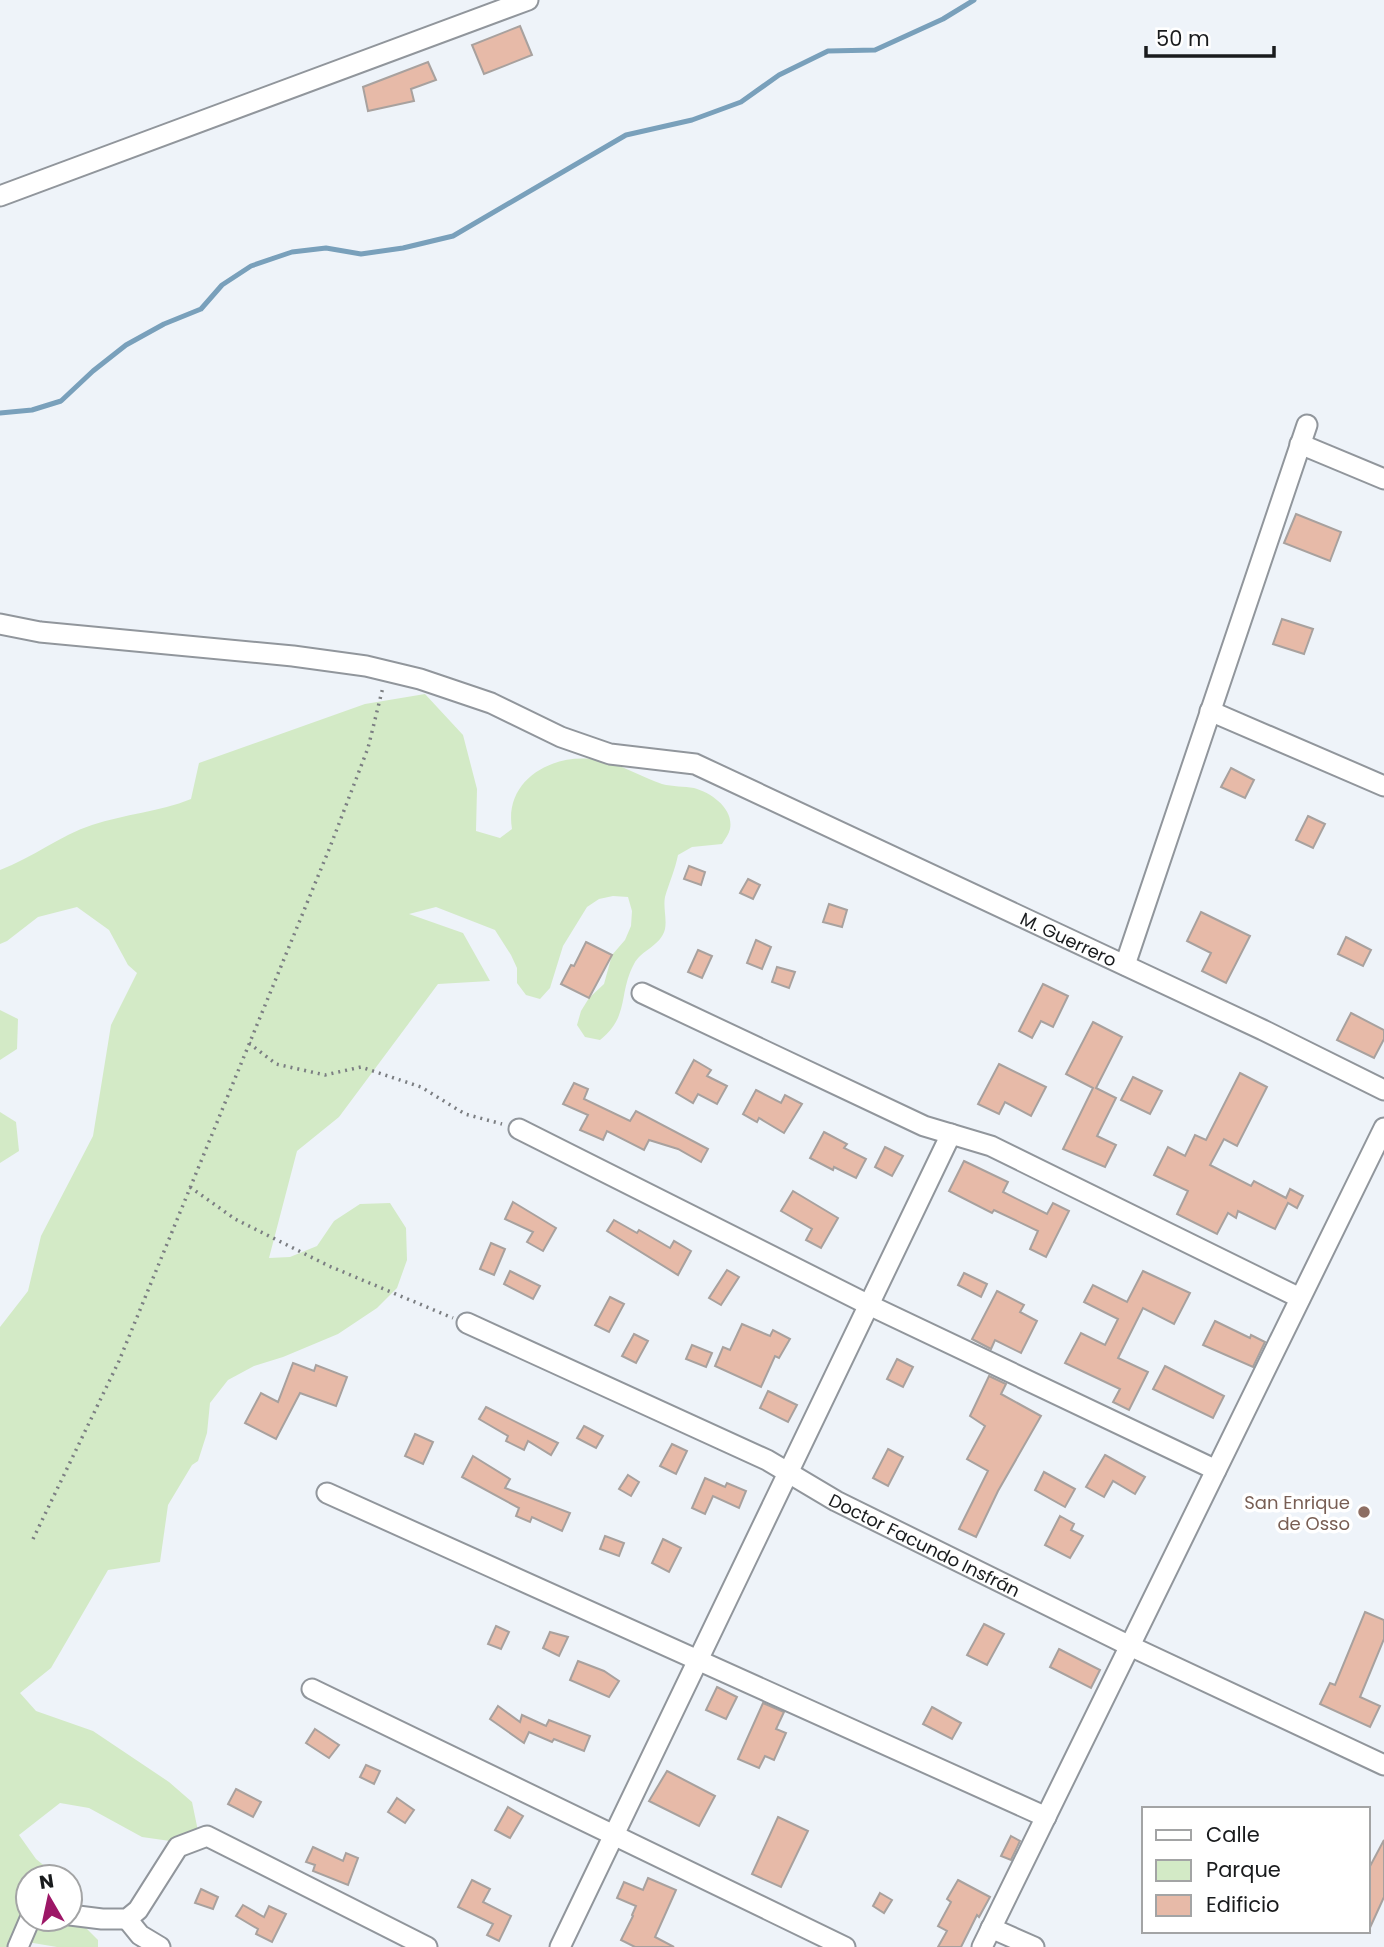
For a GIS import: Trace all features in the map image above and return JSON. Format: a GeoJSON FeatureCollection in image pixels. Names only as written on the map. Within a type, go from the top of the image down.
{"type":"FeatureCollection","features":[{"type":"Feature","properties":{"kind":"street"},"geometry":{"type":"LineString","coordinates":[[0,196],[528,0]]}},
{"type":"Feature","properties":{"kind":"street"},"geometry":{"type":"LineString","coordinates":[[1125,965],[1307,425]]}},
{"type":"Feature","properties":{"kind":"street"},"geometry":{"type":"LineString","coordinates":[[1300,444],[1384,479]]}},
{"type":"Feature","properties":{"kind":"street","name":"M. Guerrero"},"geometry":{"type":"LineString","coordinates":[[0,624],[40,632],[293,656],[366,666],[420,679],[491,703],[561,737],[610,754],[695,764],[1125,965],[1384,1090]]}},
{"type":"Feature","properties":{"kind":"street"},"geometry":{"type":"LineString","coordinates":[[1210,711],[1384,786]]}},
{"type":"Feature","properties":{"kind":"street"},"geometry":{"type":"LineString","coordinates":[[642,993],[925,1126],[991,1146],[1300,1298]]}},
{"type":"Feature","properties":{"kind":"street"},"geometry":{"type":"LineString","coordinates":[[982,1947],[1384,1128]]}},
{"type":"Feature","properties":{"kind":"street"},"geometry":{"type":"LineString","coordinates":[[519,1129],[869,1305],[1216,1470]]}},
{"type":"Feature","properties":{"kind":"street"},"geometry":{"type":"LineString","coordinates":[[560,1947],[951,1134]]}},
{"type":"Feature","properties":{"kind":"street","name":"Doctor Facundo Insfrán"},"geometry":{"type":"LineString","coordinates":[[467,1324],[766,1460],[836,1501],[1129,1646],[1384,1765]]}},
{"type":"Feature","properties":{"kind":"street"},"geometry":{"type":"LineString","coordinates":[[327,1493],[1046,1817]]}},
{"type":"Feature","properties":{"kind":"street"},"geometry":{"type":"LineString","coordinates":[[312,1689],[845,1947]]}},
{"type":"Feature","properties":{"kind":"street"},"geometry":{"type":"LineString","coordinates":[[84,1917],[127,1919],[138,1910],[178,1847],[207,1836],[426,1947]]}},
{"type":"Feature","properties":{"kind":"street"},"geometry":{"type":"LineString","coordinates":[[127,1919],[140,1935],[160,1947]]}},
{"type":"Feature","properties":{"kind":"street"},"geometry":{"type":"LineString","coordinates":[[991,1928],[1034,1947]]}},
{"type":"Feature","properties":{"kind":"path"},"geometry":{"type":"LineString","coordinates":[[33,1539],[119,1361],[330,847],[368,748],[384,682],[384,671]]}},
{"type":"Feature","properties":{"kind":"path"},"geometry":{"type":"LineString","coordinates":[[249,1042],[276,1064],[325,1075],[361,1067],[421,1087],[465,1114],[519,1129]]}},
{"type":"Feature","properties":{"kind":"path"},"geometry":{"type":"LineString","coordinates":[[190,1187],[234,1219],[329,1266],[467,1324]]}},
{"type":"Feature","properties":{"kind":"green space"},"geometry":{"type":"Polygon","coordinates":[[[425,694],[463,735],[477,789],[476,831],[500,838],[512,829],[511,812],[515,798],[532,775],[559,762],[591,759],[618,766],[662,784],[701,790],[725,809],[729,815],[729,831],[722,844],[692,847],[678,855],[665,897],[663,935],[634,964],[616,1022],[600,1040],[585,1037],[577,1025],[589,998],[604,984],[612,955],[625,940],[631,926],[632,911],[628,897],[599,899],[587,907],[563,946],[550,988],[540,999],[526,995],[517,983],[517,968],[495,930],[436,907],[409,914],[463,933],[490,981],[438,984],[339,1117],[297,1151],[269,1258],[290,1257],[317,1246],[334,1221],[360,1204],[390,1203],[406,1228],[407,1260],[397,1288],[377,1308],[338,1334],[254,1366],[228,1380],[210,1403],[207,1433],[198,1461],[192,1465],[168,1505],[160,1562],[108,1570],[51,1668],[20,1693],[36,1711],[93,1731],[169,1782],[192,1802],[198,1831],[170,1841],[142,1837],[89,1808],[60,1803],[19,1835],[41,1863],[14,1863],[14,1933],[84,1933],[84,1926],[98,1940],[98,1947],[57,1947],[15,1940],[12,1947],[0,1947],[0,1327],[28,1291],[41,1236],[93,1136],[111,1025],[137,973],[128,965],[109,930],[77,907],[38,917],[0,944],[0,870],[92,825],[191,799],[199,763],[365,704],[425,694]]]}},
{"type":"Feature","properties":{"kind":"green space"},"geometry":{"type":"Polygon","coordinates":[[[0,1010],[18,1019],[17,1049],[0,1060],[0,1010]]]}},
{"type":"Feature","properties":{"kind":"green space"},"geometry":{"type":"Polygon","coordinates":[[[0,1112],[16,1122],[19,1151],[0,1163],[0,1112]]]}},
{"type":"Feature","properties":{"kind":"building"},"geometry":{"type":"Polygon","coordinates":[[[520,26],[532,55],[484,74],[472,45],[520,26]]]}},
{"type":"Feature","properties":{"kind":"building"},"geometry":{"type":"Polygon","coordinates":[[[428,62],[436,80],[411,89],[414,101],[368,111],[363,87],[428,62]]]}},
{"type":"Feature","properties":{"kind":"building"},"geometry":{"type":"Polygon","coordinates":[[[1296,514],[1341,532],[1330,561],[1284,543],[1296,514]]]}},
{"type":"Feature","properties":{"kind":"building"},"geometry":{"type":"Polygon","coordinates":[[[1282,619],[1313,629],[1304,654],[1273,644],[1282,619]]]}},
{"type":"Feature","properties":{"kind":"building"},"geometry":{"type":"Polygon","coordinates":[[[1231,768],[1254,780],[1245,798],[1221,787],[1231,768]]]}},
{"type":"Feature","properties":{"kind":"building"},"geometry":{"type":"Polygon","coordinates":[[[1308,816],[1325,824],[1313,848],[1296,840],[1308,816]]]}},
{"type":"Feature","properties":{"kind":"building"},"geometry":{"type":"Polygon","coordinates":[[[689,866],[705,872],[701,885],[684,879],[689,866]]]}},
{"type":"Feature","properties":{"kind":"building"},"geometry":{"type":"Polygon","coordinates":[[[748,879],[760,885],[753,899],[740,893],[748,879]]]}},
{"type":"Feature","properties":{"kind":"building"},"geometry":{"type":"Polygon","coordinates":[[[829,904],[847,910],[842,927],[823,922],[829,904]]]}},
{"type":"Feature","properties":{"kind":"building"},"geometry":{"type":"Polygon","coordinates":[[[1201,912],[1250,936],[1226,983],[1202,971],[1211,953],[1187,941],[1201,912]]]}},
{"type":"Feature","properties":{"kind":"building"},"geometry":{"type":"Polygon","coordinates":[[[1346,937],[1371,950],[1363,966],[1338,954],[1346,937]]]}},
{"type":"Feature","properties":{"kind":"building"},"geometry":{"type":"Polygon","coordinates":[[[756,940],[771,947],[762,969],[747,963],[756,940]]]}},
{"type":"Feature","properties":{"kind":"building"},"geometry":{"type":"Polygon","coordinates":[[[586,942],[612,955],[589,998],[561,984],[586,942]]]}},
{"type":"Feature","properties":{"kind":"building"},"geometry":{"type":"Polygon","coordinates":[[[698,950],[712,956],[702,978],[688,972],[698,950]]]}},
{"type":"Feature","properties":{"kind":"building"},"geometry":{"type":"Polygon","coordinates":[[[777,967],[795,972],[789,988],[772,982],[777,967]]]}},
{"type":"Feature","properties":{"kind":"building"},"geometry":{"type":"Polygon","coordinates":[[[1043,984],[1068,996],[1053,1027],[1041,1021],[1032,1038],[1019,1031],[1043,984]]]}},
{"type":"Feature","properties":{"kind":"building"},"geometry":{"type":"Polygon","coordinates":[[[1351,1013],[1384,1030],[1384,1039],[1374,1058],[1337,1040],[1351,1013]]]}},
{"type":"Feature","properties":{"kind":"building"},"geometry":{"type":"Polygon","coordinates":[[[1093,1022],[1122,1037],[1096,1088],[1116,1098],[1097,1136],[1116,1145],[1105,1167],[1063,1149],[1093,1088],[1066,1074],[1093,1022]]]}},
{"type":"Feature","properties":{"kind":"building"},"geometry":{"type":"Polygon","coordinates":[[[694,1060],[711,1070],[707,1076],[727,1086],[717,1104],[698,1094],[693,1103],[676,1093],[694,1060]]]}},
{"type":"Feature","properties":{"kind":"building"},"geometry":{"type":"Polygon","coordinates":[[[999,1064],[1046,1087],[1031,1116],[1005,1102],[999,1114],[978,1104],[999,1064]]]}},
{"type":"Feature","properties":{"kind":"building"},"geometry":{"type":"Polygon","coordinates":[[[1240,1073],[1267,1087],[1237,1146],[1224,1139],[1210,1165],[1251,1186],[1254,1181],[1286,1198],[1290,1189],[1303,1196],[1297,1208],[1288,1203],[1275,1229],[1238,1211],[1236,1218],[1228,1213],[1217,1234],[1177,1214],[1188,1191],[1154,1175],[1168,1147],[1185,1156],[1195,1135],[1206,1140],[1240,1073]]]}},
{"type":"Feature","properties":{"kind":"building"},"geometry":{"type":"Polygon","coordinates":[[[1133,1077],[1162,1091],[1150,1114],[1121,1100],[1133,1077]]]}},
{"type":"Feature","properties":{"kind":"building"},"geometry":{"type":"Polygon","coordinates":[[[574,1083],[588,1089],[584,1099],[630,1121],[636,1111],[708,1149],[701,1162],[678,1149],[649,1140],[644,1150],[607,1131],[603,1140],[580,1130],[588,1115],[563,1104],[574,1083]]]}},
{"type":"Feature","properties":{"kind":"building"},"geometry":{"type":"Polygon","coordinates":[[[756,1090],[781,1103],[785,1095],[802,1104],[784,1133],[759,1118],[757,1122],[743,1114],[756,1090]]]}},
{"type":"Feature","properties":{"kind":"building"},"geometry":{"type":"Polygon","coordinates":[[[824,1132],[847,1144],[844,1148],[866,1159],[856,1178],[810,1158],[824,1132]]]}},
{"type":"Feature","properties":{"kind":"building"},"geometry":{"type":"Polygon","coordinates":[[[885,1147],[903,1156],[892,1176],[875,1167],[885,1147]]]}},
{"type":"Feature","properties":{"kind":"building"},"geometry":{"type":"Polygon","coordinates":[[[964,1161],[1008,1182],[1003,1192],[1047,1214],[1053,1203],[1069,1211],[1046,1257],[1030,1249],[1038,1231],[994,1210],[992,1213],[949,1191],[964,1161]]]}},
{"type":"Feature","properties":{"kind":"building"},"geometry":{"type":"Polygon","coordinates":[[[793,1191],[838,1218],[821,1248],[806,1240],[812,1229],[781,1211],[793,1191]]]}},
{"type":"Feature","properties":{"kind":"building"},"geometry":{"type":"Polygon","coordinates":[[[513,1202],[556,1228],[543,1251],[527,1242],[533,1232],[505,1219],[513,1202]]]}},
{"type":"Feature","properties":{"kind":"building"},"geometry":{"type":"Polygon","coordinates":[[[614,1220],[637,1233],[639,1230],[670,1248],[674,1241],[691,1251],[678,1275],[607,1231],[614,1220]]]}},
{"type":"Feature","properties":{"kind":"building"},"geometry":{"type":"Polygon","coordinates":[[[491,1243],[505,1249],[494,1275],[480,1269],[491,1243]]]}},
{"type":"Feature","properties":{"kind":"building"},"geometry":{"type":"Polygon","coordinates":[[[727,1270],[739,1277],[721,1305],[709,1298],[727,1270]]]}},
{"type":"Feature","properties":{"kind":"building"},"geometry":{"type":"Polygon","coordinates":[[[510,1271],[540,1286],[533,1299],[504,1284],[510,1271]]]}},
{"type":"Feature","properties":{"kind":"building"},"geometry":{"type":"Polygon","coordinates":[[[1143,1271],[1190,1293],[1174,1324],[1143,1308],[1118,1358],[1148,1372],[1129,1410],[1113,1402],[1120,1389],[1065,1363],[1081,1333],[1105,1345],[1118,1319],[1084,1302],[1093,1285],[1127,1302],[1143,1271]]]}},
{"type":"Feature","properties":{"kind":"building"},"geometry":{"type":"Polygon","coordinates":[[[964,1273],[987,1284],[981,1297],[958,1285],[964,1273]]]}},
{"type":"Feature","properties":{"kind":"building"},"geometry":{"type":"Polygon","coordinates":[[[997,1291],[1024,1305],[1020,1312],[1037,1321],[1021,1353],[995,1340],[991,1349],[972,1339],[997,1291]]]}},
{"type":"Feature","properties":{"kind":"building"},"geometry":{"type":"Polygon","coordinates":[[[610,1297],[624,1304],[609,1332],[595,1325],[610,1297]]]}},
{"type":"Feature","properties":{"kind":"building"},"geometry":{"type":"Polygon","coordinates":[[[1215,1321],[1250,1338],[1251,1335],[1265,1342],[1253,1367],[1203,1345],[1215,1321]]]}},
{"type":"Feature","properties":{"kind":"building"},"geometry":{"type":"Polygon","coordinates":[[[742,1324],[770,1336],[773,1330],[790,1339],[779,1358],[775,1356],[761,1387],[715,1366],[723,1347],[730,1350],[742,1324]]]}},
{"type":"Feature","properties":{"kind":"building"},"geometry":{"type":"Polygon","coordinates":[[[634,1334],[648,1341],[636,1363],[622,1356],[634,1334]]]}},
{"type":"Feature","properties":{"kind":"building"},"geometry":{"type":"Polygon","coordinates":[[[692,1345],[712,1353],[706,1367],[686,1359],[692,1345]]]}},
{"type":"Feature","properties":{"kind":"building"},"geometry":{"type":"Polygon","coordinates":[[[897,1359],[913,1367],[903,1387],[887,1379],[897,1359]]]}},
{"type":"Feature","properties":{"kind":"building"},"geometry":{"type":"Polygon","coordinates":[[[293,1363],[314,1371],[316,1365],[347,1377],[336,1406],[300,1393],[276,1439],[245,1423],[261,1393],[278,1402],[293,1363]]]}},
{"type":"Feature","properties":{"kind":"building"},"geometry":{"type":"Polygon","coordinates":[[[1165,1366],[1224,1396],[1213,1418],[1153,1389],[1165,1366]]]}},
{"type":"Feature","properties":{"kind":"building"},"geometry":{"type":"Polygon","coordinates":[[[989,1376],[1006,1384],[1001,1394],[1041,1416],[998,1491],[976,1537],[959,1529],[988,1471],[967,1459],[985,1426],[970,1416],[989,1376]]]}},
{"type":"Feature","properties":{"kind":"building"},"geometry":{"type":"Polygon","coordinates":[[[768,1391],[797,1405],[788,1422],[760,1408],[768,1391]]]}},
{"type":"Feature","properties":{"kind":"building"},"geometry":{"type":"Polygon","coordinates":[[[486,1407],[558,1443],[551,1455],[528,1441],[524,1450],[506,1441],[508,1436],[479,1419],[486,1407]]]}},
{"type":"Feature","properties":{"kind":"building"},"geometry":{"type":"Polygon","coordinates":[[[584,1426],[603,1436],[596,1448],[577,1438],[584,1426]]]}},
{"type":"Feature","properties":{"kind":"building"},"geometry":{"type":"Polygon","coordinates":[[[415,1434],[433,1442],[423,1464],[405,1456],[415,1434]]]}},
{"type":"Feature","properties":{"kind":"building"},"geometry":{"type":"Polygon","coordinates":[[[672,1444],[687,1451],[676,1474],[660,1466],[672,1444]]]}},
{"type":"Feature","properties":{"kind":"building"},"geometry":{"type":"Polygon","coordinates":[[[888,1449],[903,1457],[888,1486],[873,1478],[888,1449]]]}},
{"type":"Feature","properties":{"kind":"building"},"geometry":{"type":"Polygon","coordinates":[[[1105,1455],[1145,1477],[1135,1494],[1113,1481],[1104,1497],[1086,1487],[1105,1455]]]}},
{"type":"Feature","properties":{"kind":"building"},"geometry":{"type":"Polygon","coordinates":[[[473,1456],[510,1479],[505,1488],[570,1513],[562,1531],[532,1517],[530,1522],[516,1516],[519,1508],[462,1477],[473,1456]]]}},
{"type":"Feature","properties":{"kind":"building"},"geometry":{"type":"Polygon","coordinates":[[[1044,1472],[1075,1489],[1065,1507],[1035,1490],[1044,1472]]]}},
{"type":"Feature","properties":{"kind":"building"},"geometry":{"type":"Polygon","coordinates":[[[628,1475],[639,1482],[631,1496],[619,1489],[628,1475]]]}},
{"type":"Feature","properties":{"kind":"building"},"geometry":{"type":"Polygon","coordinates":[[[705,1478],[725,1487],[727,1483],[746,1491],[739,1508],[713,1496],[705,1514],[692,1508],[705,1478]]]}},
{"type":"Feature","properties":{"kind":"building"},"geometry":{"type":"Polygon","coordinates":[[[1060,1516],[1074,1524],[1071,1530],[1083,1536],[1070,1558],[1045,1545],[1060,1516]]]}},
{"type":"Feature","properties":{"kind":"building"},"geometry":{"type":"Polygon","coordinates":[[[605,1536],[624,1543],[619,1556],[600,1549],[605,1536]]]}},
{"type":"Feature","properties":{"kind":"building"},"geometry":{"type":"Polygon","coordinates":[[[663,1539],[681,1548],[669,1572],[652,1563],[663,1539]]]}},
{"type":"Feature","properties":{"kind":"building"},"geometry":{"type":"Polygon","coordinates":[[[1365,1612],[1384,1620],[1384,1639],[1360,1697],[1380,1706],[1370,1727],[1320,1704],[1330,1683],[1335,1685],[1365,1612]]]}},
{"type":"Feature","properties":{"kind":"building"},"geometry":{"type":"Polygon","coordinates":[[[984,1624],[1004,1634],[987,1665],[967,1655],[984,1624]]]}},
{"type":"Feature","properties":{"kind":"building"},"geometry":{"type":"Polygon","coordinates":[[[496,1626],[509,1632],[501,1649],[488,1644],[496,1626]]]}},
{"type":"Feature","properties":{"kind":"building"},"geometry":{"type":"Polygon","coordinates":[[[550,1632],[568,1637],[559,1656],[543,1648],[550,1632]]]}},
{"type":"Feature","properties":{"kind":"building"},"geometry":{"type":"Polygon","coordinates":[[[1059,1649],[1100,1670],[1091,1688],[1050,1667],[1059,1649]]]}},
{"type":"Feature","properties":{"kind":"building"},"geometry":{"type":"Polygon","coordinates":[[[578,1661],[604,1671],[619,1681],[609,1697],[570,1680],[578,1661]]]}},
{"type":"Feature","properties":{"kind":"building"},"geometry":{"type":"Polygon","coordinates":[[[717,1687],[737,1697],[726,1719],[706,1710],[717,1687]]]}},
{"type":"Feature","properties":{"kind":"building"},"geometry":{"type":"Polygon","coordinates":[[[763,1703],[784,1712],[776,1729],[786,1733],[774,1760],[765,1756],[759,1768],[738,1759],[763,1703]]]}},
{"type":"Feature","properties":{"kind":"building"},"geometry":{"type":"Polygon","coordinates":[[[498,1706],[520,1722],[522,1715],[546,1726],[549,1720],[590,1736],[584,1751],[529,1732],[524,1743],[490,1719],[498,1706]]]}},
{"type":"Feature","properties":{"kind":"building"},"geometry":{"type":"Polygon","coordinates":[[[932,1707],[961,1723],[952,1739],[923,1724],[932,1707]]]}},
{"type":"Feature","properties":{"kind":"building"},"geometry":{"type":"Polygon","coordinates":[[[315,1729],[339,1745],[329,1758],[306,1743],[315,1729]]]}},
{"type":"Feature","properties":{"kind":"building"},"geometry":{"type":"Polygon","coordinates":[[[366,1765],[380,1771],[374,1784],[360,1777],[366,1765]]]}},
{"type":"Feature","properties":{"kind":"building"},"geometry":{"type":"Polygon","coordinates":[[[667,1771],[715,1796],[699,1826],[649,1801],[667,1771]]]}},
{"type":"Feature","properties":{"kind":"building"},"geometry":{"type":"Polygon","coordinates":[[[236,1789],[261,1802],[253,1817],[228,1804],[236,1789]]]}},
{"type":"Feature","properties":{"kind":"building"},"geometry":{"type":"Polygon","coordinates":[[[397,1798],[414,1810],[405,1823],[388,1812],[397,1798]]]}},
{"type":"Feature","properties":{"kind":"building"},"geometry":{"type":"Polygon","coordinates":[[[508,1807],[523,1816],[510,1838],[495,1830],[508,1807]]]}},
{"type":"Feature","properties":{"kind":"building"},"geometry":{"type":"Polygon","coordinates":[[[778,1817],[808,1831],[781,1887],[752,1874],[778,1817]]]}},
{"type":"Feature","properties":{"kind":"building"},"geometry":{"type":"Polygon","coordinates":[[[1011,1836],[1020,1841],[1011,1860],[1001,1856],[1011,1836]]]}},
{"type":"Feature","properties":{"kind":"building"},"geometry":{"type":"Polygon","coordinates":[[[1384,1840],[1384,1897],[1370,1928],[1370,1866],[1384,1840]]]}},
{"type":"Feature","properties":{"kind":"building"},"geometry":{"type":"Polygon","coordinates":[[[313,1847],[343,1861],[346,1853],[358,1858],[348,1885],[313,1871],[315,1865],[306,1862],[313,1847]]]}},
{"type":"Feature","properties":{"kind":"building"},"geometry":{"type":"Polygon","coordinates":[[[648,1878],[676,1890],[655,1937],[674,1947],[635,1947],[621,1940],[636,1906],[617,1898],[624,1882],[643,1890],[648,1878]]]}},
{"type":"Feature","properties":{"kind":"building"},"geometry":{"type":"Polygon","coordinates":[[[472,1880],[490,1889],[483,1902],[511,1916],[499,1941],[487,1935],[493,1924],[458,1907],[472,1880]]]}},
{"type":"Feature","properties":{"kind":"building"},"geometry":{"type":"Polygon","coordinates":[[[958,1880],[990,1897],[979,1917],[977,1915],[961,1947],[938,1947],[947,1931],[938,1926],[951,1902],[947,1899],[958,1880]]]}},
{"type":"Feature","properties":{"kind":"building"},"geometry":{"type":"Polygon","coordinates":[[[201,1889],[218,1897],[213,1909],[195,1903],[201,1889]]]}},
{"type":"Feature","properties":{"kind":"building"},"geometry":{"type":"Polygon","coordinates":[[[880,1893],[892,1900],[884,1913],[873,1906],[880,1893]]]}},
{"type":"Feature","properties":{"kind":"building"},"geometry":{"type":"Polygon","coordinates":[[[243,1905],[264,1917],[269,1906],[286,1914],[272,1942],[256,1934],[258,1929],[236,1916],[243,1905]]]}},
{"type":"Feature","properties":{"kind":"waterway"},"geometry":{"type":"LineString","coordinates":[[0,413],[32,410],[61,401],[126,345],[164,324],[201,309],[222,285],[251,266],[292,252],[326,248],[361,254],[403,248],[453,236],[626,135],[692,120],[741,102],[779,75],[828,51],[875,50],[943,19],[974,0]]}},
{"type":"Feature","properties":{"kind":"place","name":"San Enrique de Osso"},"geometry":{"type":"Point","coordinates":[1364,1512]}}]}
